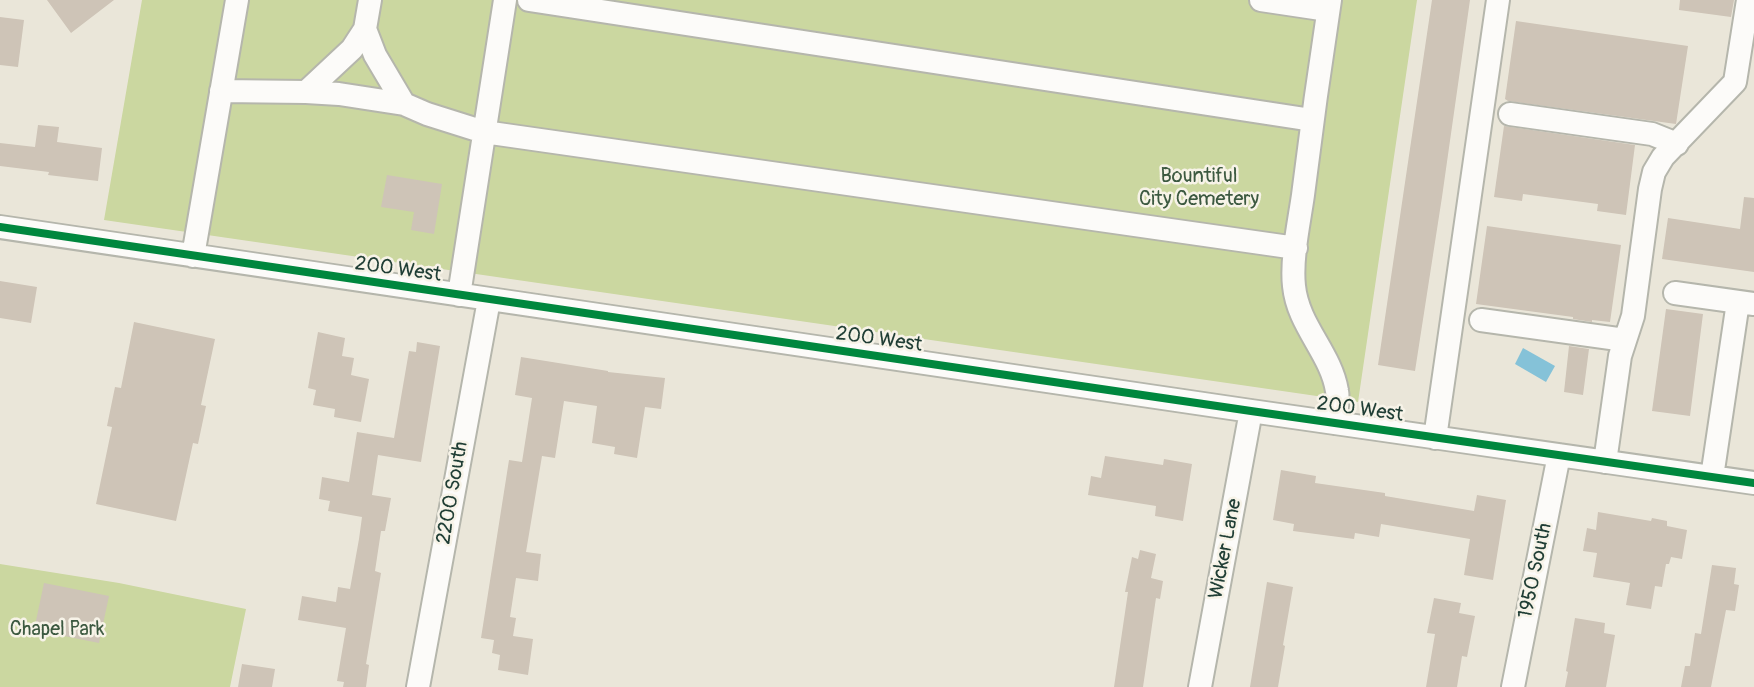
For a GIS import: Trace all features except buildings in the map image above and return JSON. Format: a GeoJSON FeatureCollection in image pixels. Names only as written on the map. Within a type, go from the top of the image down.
{"type":"FeatureCollection","features":[{"type":"Feature","properties":{"kind":"street"},"geometry":{"type":"LineString","coordinates":[[193,256],[237,0]]}},
{"type":"Feature","properties":{"kind":"street"},"geometry":{"type":"LineString","coordinates":[[306,92],[352,49],[364,28],[369,0]]}},
{"type":"Feature","properties":{"kind":"street"},"geometry":{"type":"LineString","coordinates":[[459,296],[505,0]]}},
{"type":"Feature","properties":{"kind":"street"},"geometry":{"type":"LineString","coordinates":[[529,0],[1312,120]]}},
{"type":"Feature","properties":{"kind":"street"},"geometry":{"type":"LineString","coordinates":[[1261,0],[1329,5],[1312,120],[1293,283],[1299,311],[1330,367],[1334,379],[1338,395],[1335,423]]}},
{"type":"Feature","properties":{"kind":"street"},"geometry":{"type":"LineString","coordinates":[[1435,438],[1498,0]]}},
{"type":"Feature","properties":{"kind":"street"},"geometry":{"type":"LineString","coordinates":[[1605,462],[1620,356],[1632,316],[1654,172],[1663,157],[1735,82],[1748,0]]}},
{"type":"Feature","properties":{"kind":"street"},"geometry":{"type":"LineString","coordinates":[[364,28],[375,55],[404,104]]}},
{"type":"Feature","properties":{"kind":"street"},"geometry":{"type":"LineString","coordinates":[[221,91],[339,94],[404,104],[427,114],[484,132],[1296,248]]}},
{"type":"Feature","properties":{"kind":"street"},"geometry":{"type":"LineString","coordinates":[[1510,114],[1652,134],[1677,144]]}},
{"type":"Feature","properties":{"kind":"street","name":"200 West"},"geometry":{"type":"LineString","coordinates":[[0,227],[459,296],[1754,483]]}},
{"type":"Feature","properties":{"kind":"street"},"geometry":{"type":"LineString","coordinates":[[1674,293],[1746,303],[1712,477]]}},
{"type":"Feature","properties":{"kind":"street","name":"2200 South"},"geometry":{"type":"LineString","coordinates":[[418,687],[489,300]]}},
{"type":"Feature","properties":{"kind":"street"},"geometry":{"type":"LineString","coordinates":[[1481,320],[1625,340]]}},
{"type":"Feature","properties":{"kind":"street","name":"Wicker Lane"},"geometry":{"type":"LineString","coordinates":[[1200,687],[1251,411]]}},
{"type":"Feature","properties":{"kind":"street","name":"1950 South"},"geometry":{"type":"LineString","coordinates":[[1513,687],[1559,455]]}},
{"type":"Feature","properties":{"kind":"green space","name":"Bountiful City Cemetery"},"geometry":{"type":"Polygon","coordinates":[[[142,0],[1417,0],[1358,402],[104,220],[142,0]]]}},
{"type":"Feature","properties":{"kind":"green space","name":"Chapel Park"},"geometry":{"type":"Polygon","coordinates":[[[0,564],[119,583],[246,609],[230,687],[0,687],[0,564]]]}},
{"type":"Feature","properties":{"kind":"water"},"geometry":{"type":"Polygon","coordinates":[[[1523,348],[1555,366],[1546,382],[1515,364],[1523,348]]]}},
{"type":"Feature","properties":{"kind":"cycle path"},"geometry":{"type":"LineString","coordinates":[[0,227],[1754,483]]}}]}
